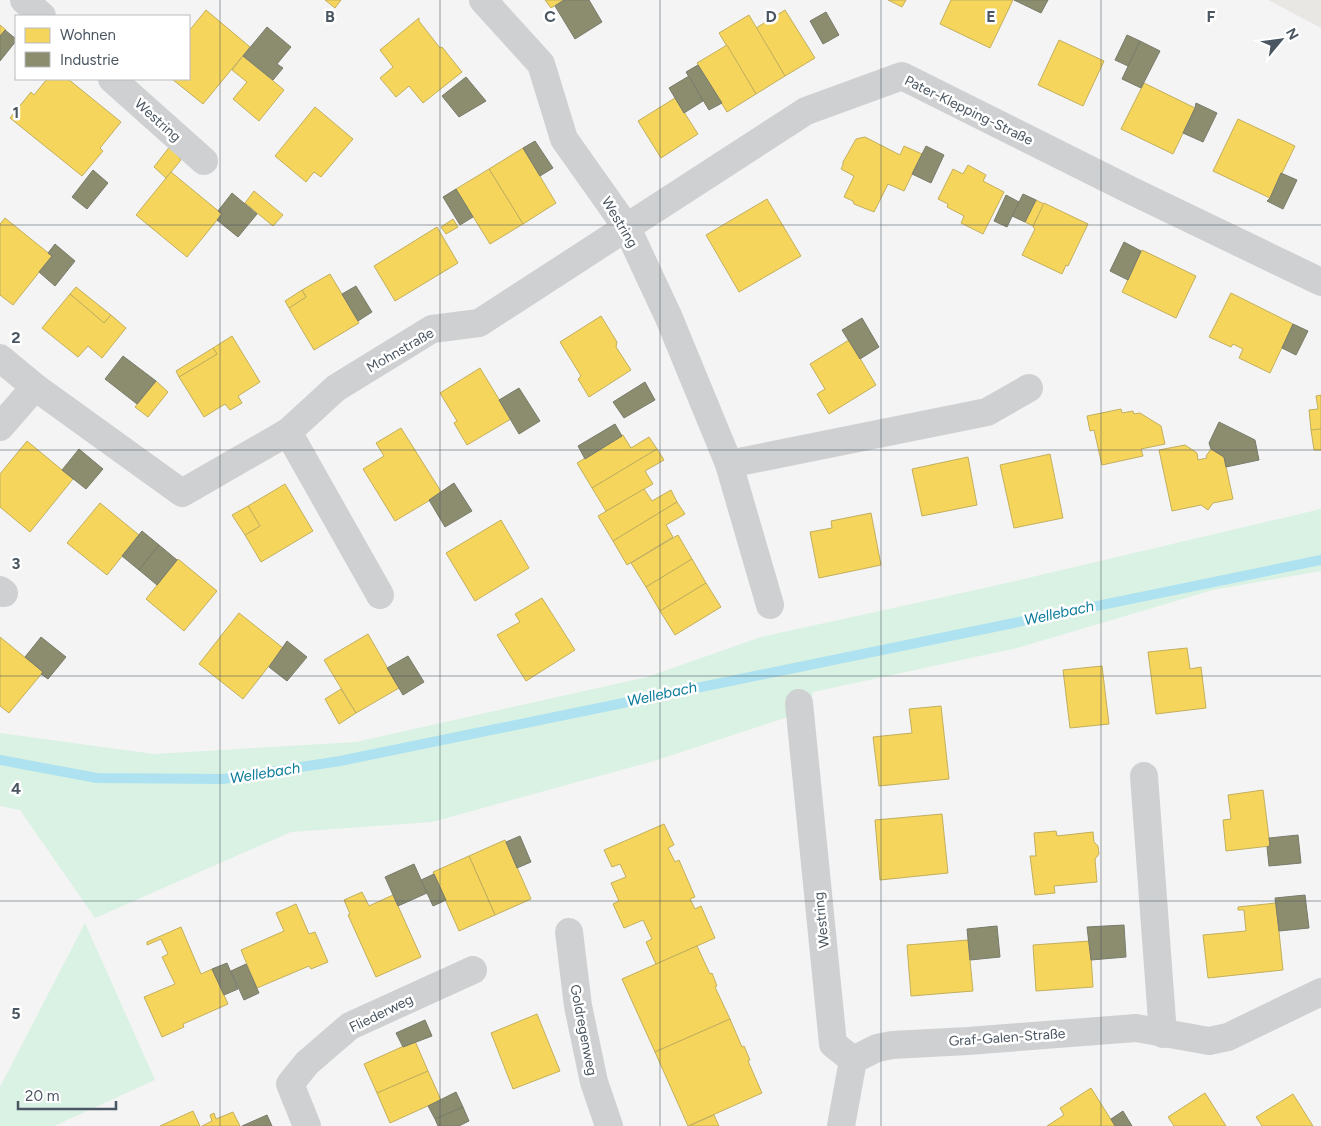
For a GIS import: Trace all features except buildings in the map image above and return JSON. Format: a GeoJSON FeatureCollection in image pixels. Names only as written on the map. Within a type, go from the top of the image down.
{"type":"FeatureCollection","features":[{"type":"Feature","properties":{"kind":"street"},"geometry":{"type":"LineString","coordinates":[[24,0],[41,15]]}},
{"type":"Feature","properties":{"kind":"street","name":"Westring"},"geometry":{"type":"LineString","coordinates":[[483,0],[541,64],[564,139],[627,228],[669,318],[729,464],[770,605]]}},
{"type":"Feature","properties":{"kind":"street","name":"Pater-Klepping-Straße"},"geometry":{"type":"LineString","coordinates":[[627,228],[806,111],[902,76],[1132,191],[1321,282]]}},
{"type":"Feature","properties":{"kind":"street","name":"Westring"},"geometry":{"type":"LineString","coordinates":[[113,80],[204,161]]}},
{"type":"Feature","properties":{"kind":"street","name":"Mohnstraße"},"geometry":{"type":"LineString","coordinates":[[0,358],[35,387],[182,493],[288,432],[336,388],[432,329],[479,323],[627,228]]}},
{"type":"Feature","properties":{"kind":"street"},"geometry":{"type":"LineString","coordinates":[[0,427],[35,387]]}},
{"type":"Feature","properties":{"kind":"street"},"geometry":{"type":"LineString","coordinates":[[729,464],[987,412],[1029,388]]}},
{"type":"Feature","properties":{"kind":"street"},"geometry":{"type":"LineString","coordinates":[[288,432],[380,595]]}},
{"type":"Feature","properties":{"kind":"street","name":"Westring"},"geometry":{"type":"LineString","coordinates":[[799,703],[833,1044],[853,1060]]}},
{"type":"Feature","properties":{"kind":"street"},"geometry":{"type":"LineString","coordinates":[[1144,776],[1163,1034]]}},
{"type":"Feature","properties":{"kind":"street","name":"Goldregenweg"},"geometry":{"type":"LineString","coordinates":[[569,932],[578,1006],[594,1082],[609,1126]]}},
{"type":"Feature","properties":{"kind":"street","name":"Fliederweg"},"geometry":{"type":"LineString","coordinates":[[307,1126],[290,1084],[307,1063],[350,1026],[473,970]]}},
{"type":"Feature","properties":{"kind":"street","name":"Graf-Galen-Straße"},"geometry":{"type":"LineString","coordinates":[[853,1060],[877,1048],[892,1045],[1136,1028],[1209,1041],[1228,1037],[1321,992]]}},
{"type":"Feature","properties":{"kind":"street"},"geometry":{"type":"LineString","coordinates":[[841,1126],[853,1060]]}},
{"type":"Feature","properties":{"kind":"shaded area"},"geometry":{"type":"Polygon","coordinates":[[[1268,0],[1321,0],[1321,28],[1268,0]]]}},
{"type":"Feature","properties":{"kind":"green space"},"geometry":{"type":"Polygon","coordinates":[[[1321,509],[1321,571],[1213,590],[1017,648],[813,692],[809,710],[654,761],[432,822],[291,832],[95,918],[20,810],[0,806],[0,733],[154,754],[356,742],[647,677],[761,637],[989,587],[1321,509]]]}},
{"type":"Feature","properties":{"kind":"green space"},"geometry":{"type":"Polygon","coordinates":[[[85,923],[155,1080],[54,1126],[0,1126],[0,1087],[85,923]]]}},
{"type":"Feature","properties":{"kind":"waterway","name":"Wellebach"},"geometry":{"type":"LineString","coordinates":[[0,760],[97,778],[223,779],[340,761],[1321,560]]}}]}
